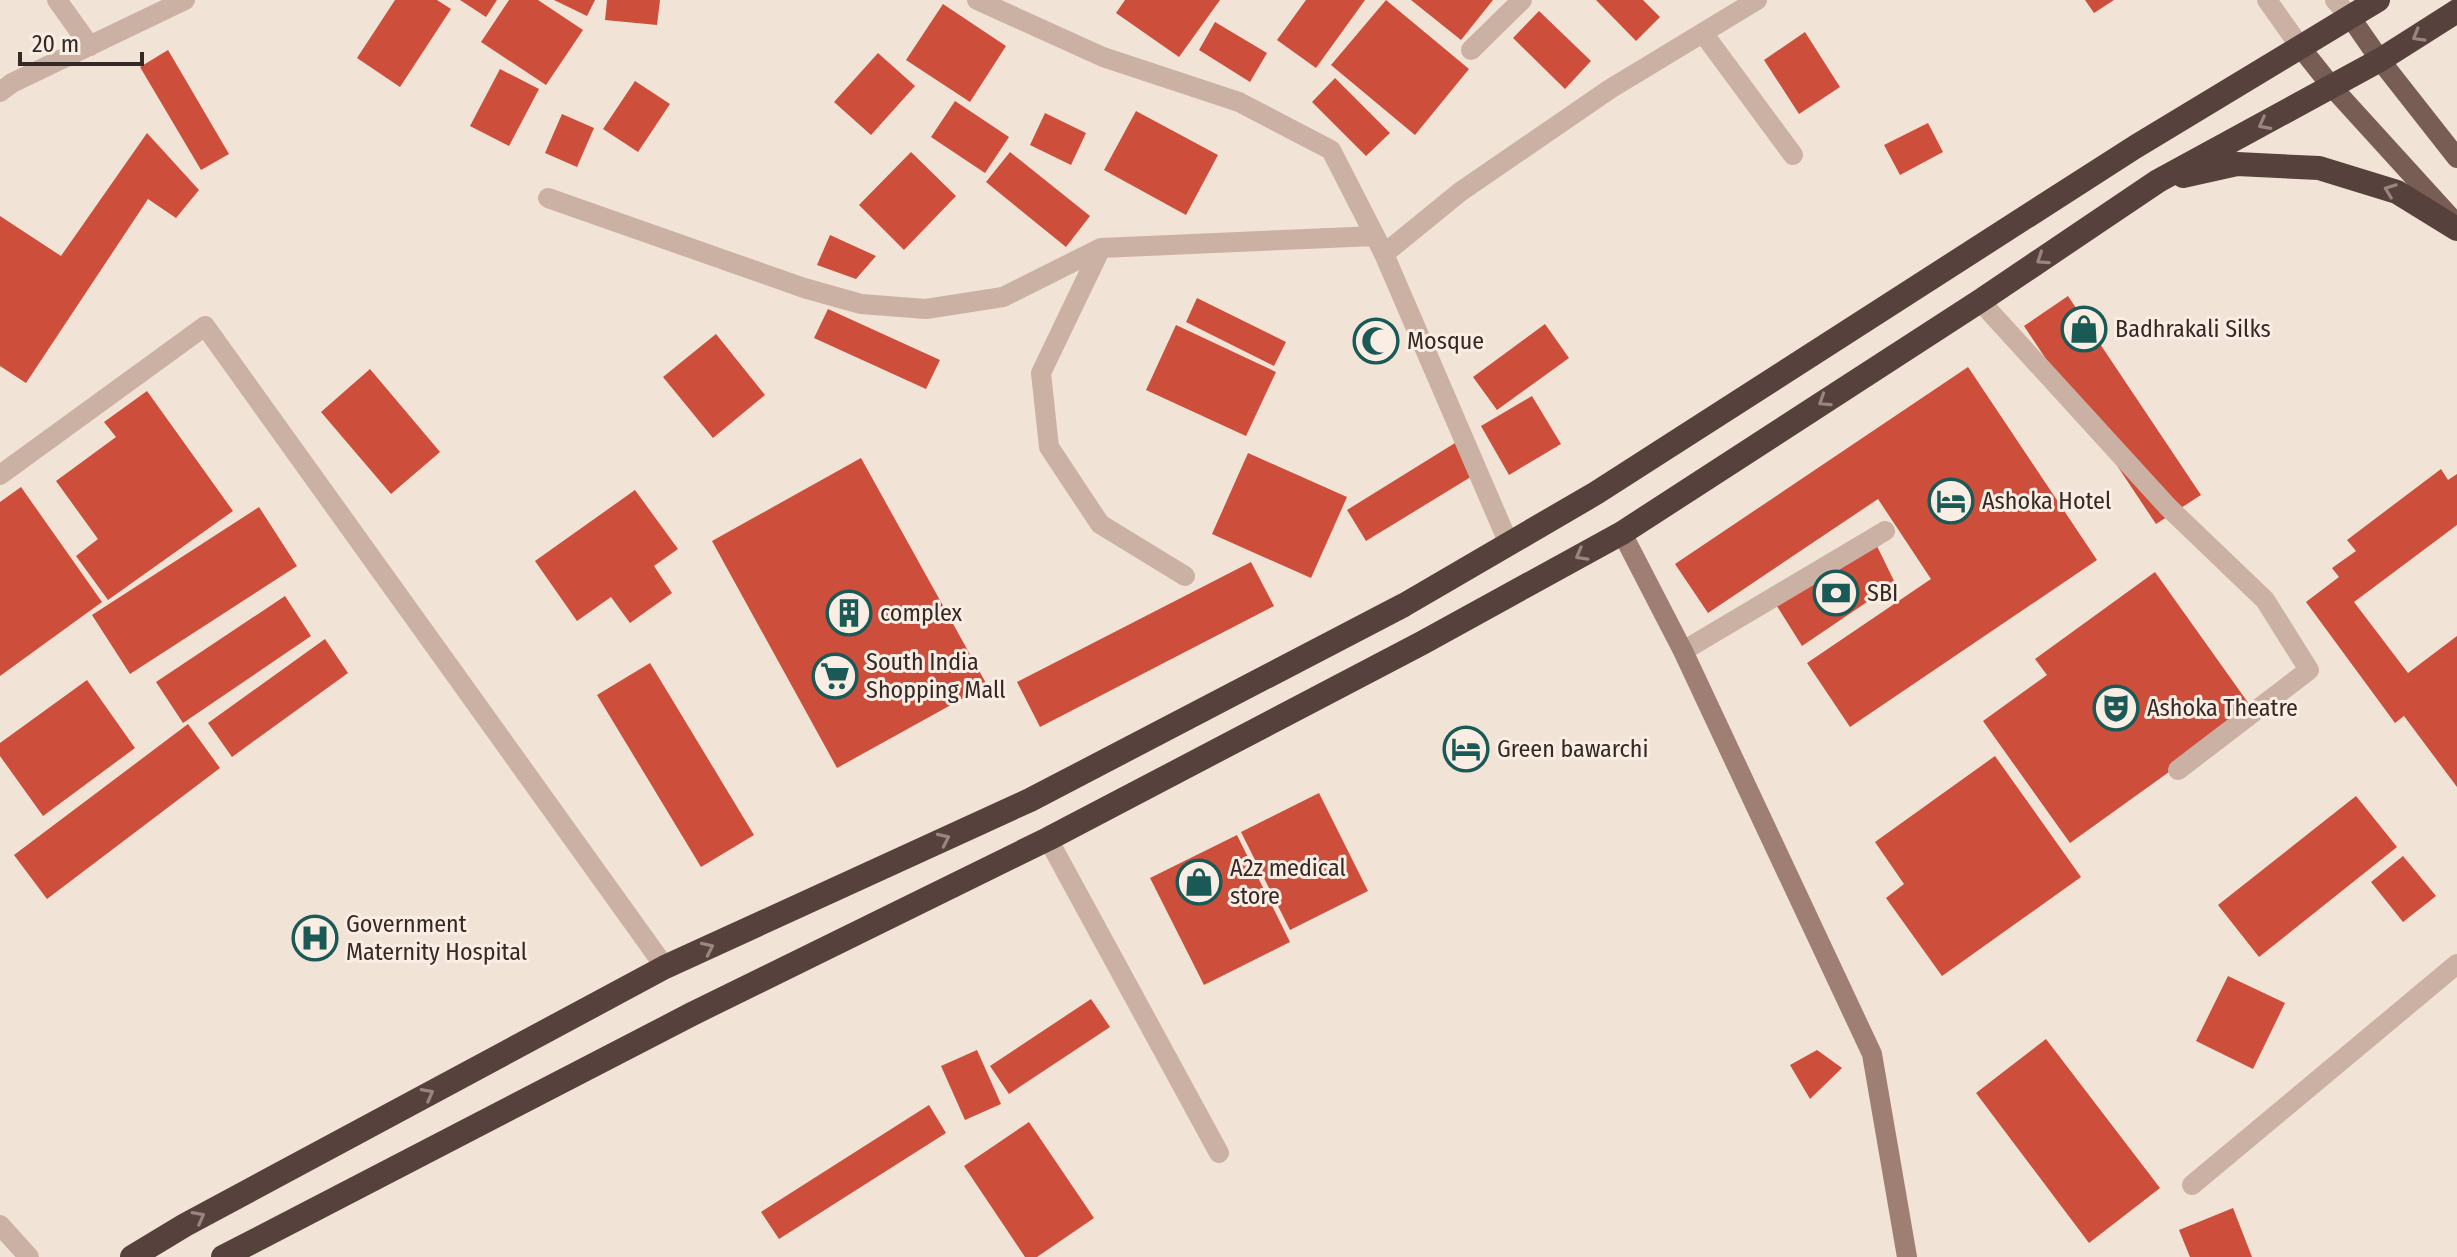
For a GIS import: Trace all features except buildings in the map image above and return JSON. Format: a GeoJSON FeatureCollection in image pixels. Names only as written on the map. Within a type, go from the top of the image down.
{"type":"FeatureCollection","features":[{"type":"Feature","properties":{"kind":"highway"},"geometry":{"type":"LineString","coordinates":[[132,1257],[198,1217],[665,967],[1030,800],[1404,605],[1609,485],[2135,147],[2301,48],[2343,9],[2378,0]]}},
{"type":"Feature","properties":{"kind":"highway"},"geometry":{"type":"LineString","coordinates":[[223,1257],[692,1014],[1048,839],[1422,643],[1622,533],[1980,301],[2158,181],[2380,60],[2457,11]]}},
{"type":"Feature","properties":{"kind":"highway"},"geometry":{"type":"LineString","coordinates":[[2158,181],[2237,164],[2319,168],[2397,192],[2457,227]]}},
{"type":"Feature","properties":{"kind":"main road"},"geometry":{"type":"LineString","coordinates":[[2343,9],[2457,158]]}},
{"type":"Feature","properties":{"kind":"main road"},"geometry":{"type":"LineString","coordinates":[[2301,48],[2457,227]]}},
{"type":"Feature","properties":{"kind":"street"},"geometry":{"type":"LineString","coordinates":[[57,0],[90,46]]}},
{"type":"Feature","properties":{"kind":"street"},"geometry":{"type":"LineString","coordinates":[[0,92],[12,83],[185,0]]}},
{"type":"Feature","properties":{"kind":"street"},"geometry":{"type":"LineString","coordinates":[[977,0],[1103,57],[1239,102],[1331,150],[1380,245],[1509,544]]}},
{"type":"Feature","properties":{"kind":"street"},"geometry":{"type":"LineString","coordinates":[[1471,50],[1522,0]]}},
{"type":"Feature","properties":{"kind":"street"},"geometry":{"type":"LineString","coordinates":[[548,198],[804,288],[861,304],[926,309],[1003,297],[1101,248],[1380,245],[1610,89],[1757,0]]}},
{"type":"Feature","properties":{"kind":"street"},"geometry":{"type":"LineString","coordinates":[[2267,0],[2301,48]]}},
{"type":"Feature","properties":{"kind":"street"},"geometry":{"type":"LineString","coordinates":[[1703,33],[1793,155]]}},
{"type":"Feature","properties":{"kind":"street"},"geometry":{"type":"LineString","coordinates":[[1101,248],[1041,373],[1049,447],[1100,524],[1185,576]]}},
{"type":"Feature","properties":{"kind":"street"},"geometry":{"type":"LineString","coordinates":[[1980,301],[2168,507],[2265,600],[2309,670],[2178,770]]}},
{"type":"Feature","properties":{"kind":"street"},"geometry":{"type":"LineString","coordinates":[[0,475],[205,326],[665,967]]}},
{"type":"Feature","properties":{"kind":"street"},"geometry":{"type":"LineString","coordinates":[[1683,651],[1885,531]]}},
{"type":"Feature","properties":{"kind":"street"},"geometry":{"type":"LineString","coordinates":[[1622,533],[1683,651],[1872,1054],[1907,1257]]}},
{"type":"Feature","properties":{"kind":"street"},"geometry":{"type":"LineString","coordinates":[[1048,839],[1219,1153]]}},
{"type":"Feature","properties":{"kind":"street"},"geometry":{"type":"LineString","coordinates":[[2192,1185],[2457,964]]}},
{"type":"Feature","properties":{"kind":"street"},"geometry":{"type":"LineString","coordinates":[[0,1225],[29,1257]]}},
{"type":"Feature","properties":{"kind":"place","name":"Badhrakali Silks"},"geometry":{"type":"Point","coordinates":[2084,329]}},
{"type":"Feature","properties":{"kind":"place","name":"Mosque"},"geometry":{"type":"Point","coordinates":[1376,341]}},
{"type":"Feature","properties":{"kind":"place","name":"Ashoka Hotel"},"geometry":{"type":"Point","coordinates":[1951,501]}},
{"type":"Feature","properties":{"kind":"place","name":"SBI"},"geometry":{"type":"Point","coordinates":[1836,593]}},
{"type":"Feature","properties":{"kind":"place","name":"complex"},"geometry":{"type":"Point","coordinates":[849,613]}},
{"type":"Feature","properties":{"kind":"place","name":"South India Shopping Mall"},"geometry":{"type":"Point","coordinates":[835,676]}},
{"type":"Feature","properties":{"kind":"place","name":"Ashoka Theatre"},"geometry":{"type":"Point","coordinates":[2116,708]}},
{"type":"Feature","properties":{"kind":"place","name":"Green bawarchi"},"geometry":{"type":"Point","coordinates":[1466,749]}},
{"type":"Feature","properties":{"kind":"place","name":"A2z medical store"},"geometry":{"type":"Point","coordinates":[1199,882]}},
{"type":"Feature","properties":{"kind":"place","name":"Government Maternity Hospital"},"geometry":{"type":"Point","coordinates":[315,938]}}]}
